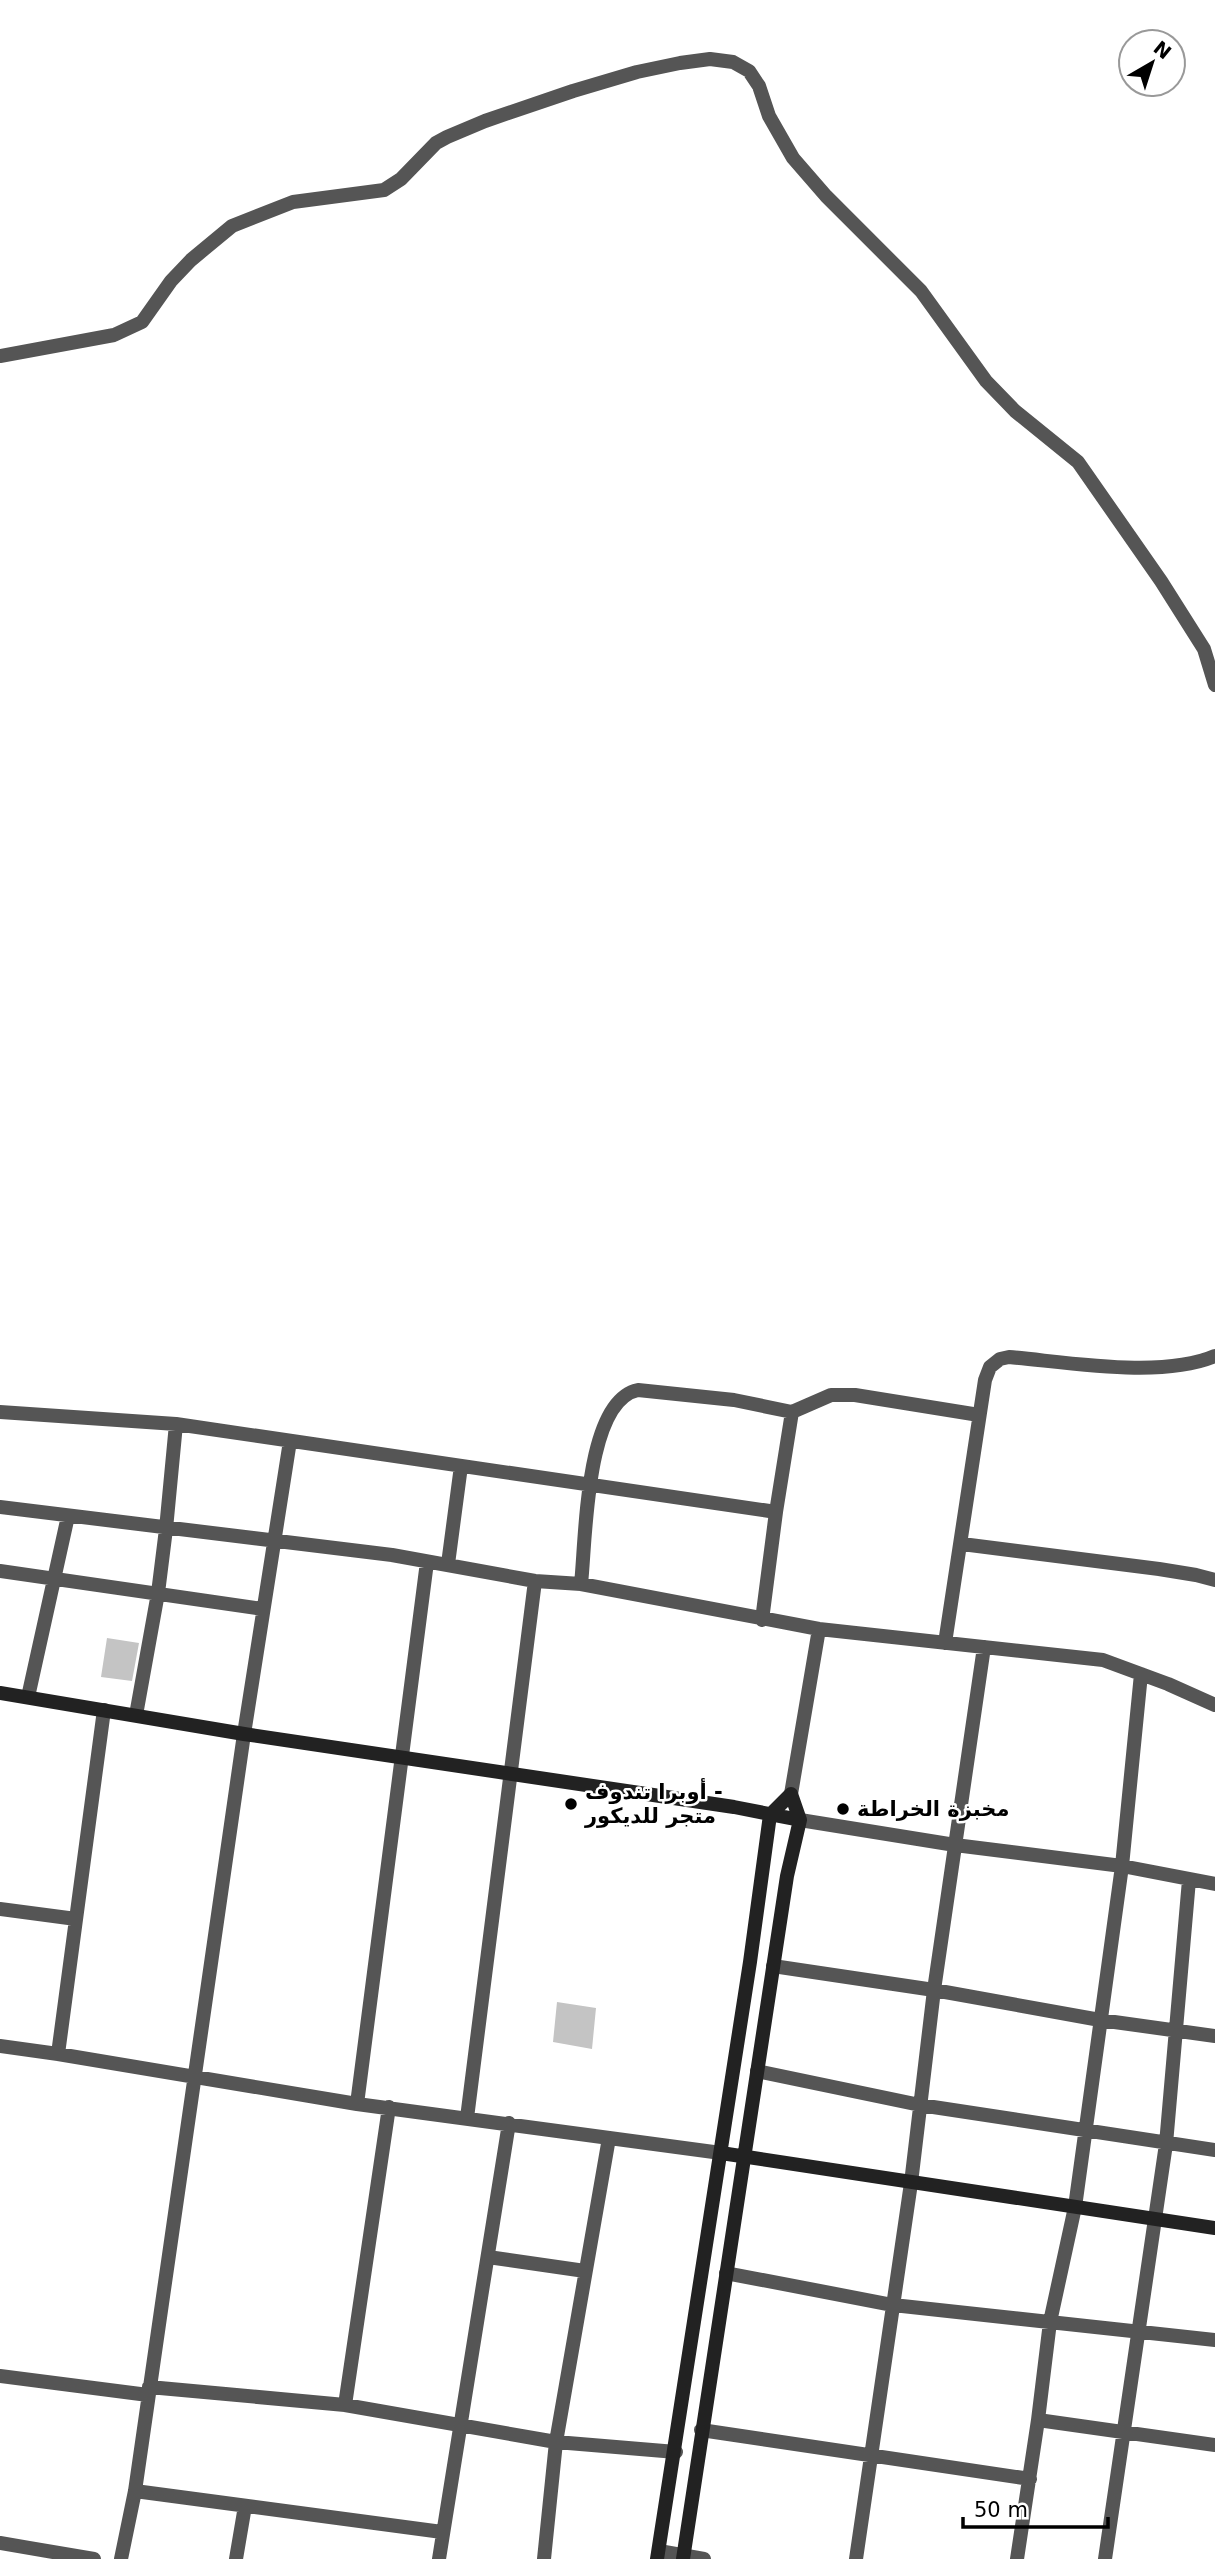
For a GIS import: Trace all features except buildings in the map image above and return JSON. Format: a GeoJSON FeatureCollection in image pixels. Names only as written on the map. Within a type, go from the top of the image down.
{"type":"FeatureCollection","features":[{"type":"Feature","properties":{"kind":"street"},"geometry":{"type":"LineString","coordinates":[[0,356],[114,335],[131,329],[148,315],[171,281],[191,260],[232,226],[293,202],[384,190],[401,179],[436,143],[485,121],[637,72],[710,59],[733,62],[749,71],[759,86],[769,116],[793,158],[826,196],[921,291],[986,381],[1015,411],[1078,462],[1161,581],[1204,649],[1215,685]]}},
{"type":"Feature","properties":{"kind":"street"},"geometry":{"type":"LineString","coordinates":[[945,1643],[962,1544],[979,1415],[990,1367],[1000,1359],[1009,1357],[1154,1367],[1194,1362],[1215,1356]]}},
{"type":"Feature","properties":{"kind":"street"},"geometry":{"type":"LineString","coordinates":[[581,1584],[595,1446],[615,1402],[629,1392],[638,1390],[734,1400],[792,1412],[825,1396],[843,1395],[979,1415]]}},
{"type":"Feature","properties":{"kind":"street"},"geometry":{"type":"LineString","coordinates":[[0,1412],[176,1424],[776,1512]]}},
{"type":"Feature","properties":{"kind":"street"},"geometry":{"type":"LineString","coordinates":[[762,1620],[792,1412]]}},
{"type":"Feature","properties":{"kind":"street"},"geometry":{"type":"LineString","coordinates":[[136,1716],[158,1593],[176,1424]]}},
{"type":"Feature","properties":{"kind":"street"},"geometry":{"type":"LineString","coordinates":[[121,2559],[135,2491],[244,1734],[290,1441]]}},
{"type":"Feature","properties":{"kind":"street"},"geometry":{"type":"LineString","coordinates":[[448,1564],[461,1466]]}},
{"type":"Feature","properties":{"kind":"street"},"geometry":{"type":"LineString","coordinates":[[0,1507],[392,1555],[535,1581],[581,1584],[819,1629],[1103,1660],[1215,1705]]}},
{"type":"Feature","properties":{"kind":"street"},"geometry":{"type":"LineString","coordinates":[[28,1697],[68,1516]]}},
{"type":"Feature","properties":{"kind":"street"},"geometry":{"type":"LineString","coordinates":[[962,1544],[1171,1571],[1215,1580]]}},
{"type":"Feature","properties":{"kind":"street"},"geometry":{"type":"LineString","coordinates":[[357,2104],[427,1562]]}},
{"type":"Feature","properties":{"kind":"street"},"geometry":{"type":"LineString","coordinates":[[0,1571],[263,1609]]}},
{"type":"Feature","properties":{"kind":"street"},"geometry":{"type":"LineString","coordinates":[[467,2118],[535,1581]]}},
{"type":"Feature","properties":{"kind":"street"},"geometry":{"type":"LineString","coordinates":[[683,2557],[787,1876],[800,1820],[791,1794],[819,1629]]}},
{"type":"Feature","properties":{"kind":"street"},"geometry":{"type":"LineString","coordinates":[[856,2559],[911,2183],[934,1990],[984,1647]]}},
{"type":"Feature","properties":{"kind":"street"},"geometry":{"type":"LineString","coordinates":[[1017,2559],[1038,2420],[1049,2322],[1075,2207],[1086,2129],[1122,1866],[1141,1674]]}},
{"type":"Feature","properties":{"kind":"street"},"geometry":{"type":"LineString","coordinates":[[0,1693],[244,1734],[734,1807],[955,1845],[1122,1866],[1215,1884]]}},
{"type":"Feature","properties":{"kind":"street"},"geometry":{"type":"LineString","coordinates":[[58,2054],[104,1710]]}},
{"type":"Feature","properties":{"kind":"street"},"geometry":{"type":"LineString","coordinates":[[704,2559],[658,2555],[676,2452],[770,1815],[791,1794]]}},
{"type":"Feature","properties":{"kind":"street"},"geometry":{"type":"LineString","coordinates":[[1104,2559],[1166,2144],[1189,1880]]}},
{"type":"Feature","properties":{"kind":"street"},"geometry":{"type":"LineString","coordinates":[[0,1909],[76,1919]]}},
{"type":"Feature","properties":{"kind":"street"},"geometry":{"type":"LineString","coordinates":[[774,1966],[934,1990],[1100,2021],[1215,2036]]}},
{"type":"Feature","properties":{"kind":"street"},"geometry":{"type":"LineString","coordinates":[[0,2046],[357,2104],[721,2153],[1215,2228]]}},
{"type":"Feature","properties":{"kind":"street"},"geometry":{"type":"LineString","coordinates":[[757,2071],[920,2105],[1215,2150]]}},
{"type":"Feature","properties":{"kind":"street"},"geometry":{"type":"LineString","coordinates":[[345,2405],[388,2107]]}},
{"type":"Feature","properties":{"kind":"street"},"geometry":{"type":"LineString","coordinates":[[439,2559],[509,2123]]}},
{"type":"Feature","properties":{"kind":"street"},"geometry":{"type":"LineString","coordinates":[[544,2559],[556,2442],[608,2138]]}},
{"type":"Feature","properties":{"kind":"street"},"geometry":{"type":"LineString","coordinates":[[488,2257],[585,2271]]}},
{"type":"Feature","properties":{"kind":"street"},"geometry":{"type":"LineString","coordinates":[[726,2273],[893,2305],[1215,2340]]}},
{"type":"Feature","properties":{"kind":"street"},"geometry":{"type":"LineString","coordinates":[[689,2358],[712,2363]]}},
{"type":"Feature","properties":{"kind":"street"},"geometry":{"type":"LineString","coordinates":[[0,2376],[149,2391],[345,2405],[556,2442],[676,2452]]}},
{"type":"Feature","properties":{"kind":"street"},"geometry":{"type":"LineString","coordinates":[[1038,2420],[1215,2445]]}},
{"type":"Feature","properties":{"kind":"street"},"geometry":{"type":"LineString","coordinates":[[701,2430],[1030,2479]]}},
{"type":"Feature","properties":{"kind":"street"},"geometry":{"type":"LineString","coordinates":[[135,2491],[442,2532]]}},
{"type":"Feature","properties":{"kind":"street"},"geometry":{"type":"LineString","coordinates":[[236,2559],[245,2506]]}},
{"type":"Feature","properties":{"kind":"street"},"geometry":{"type":"LineString","coordinates":[[0,2543],[94,2559]]}},
{"type":"Feature","properties":{"kind":"place","name":"أوبرا تندوف - متجر للديكور"},"geometry":{"type":"Point","coordinates":[571,1804]}},
{"type":"Feature","properties":{"kind":"place","name":"مخبزة الخراطة"},"geometry":{"type":"Point","coordinates":[843,1809]}}]}
